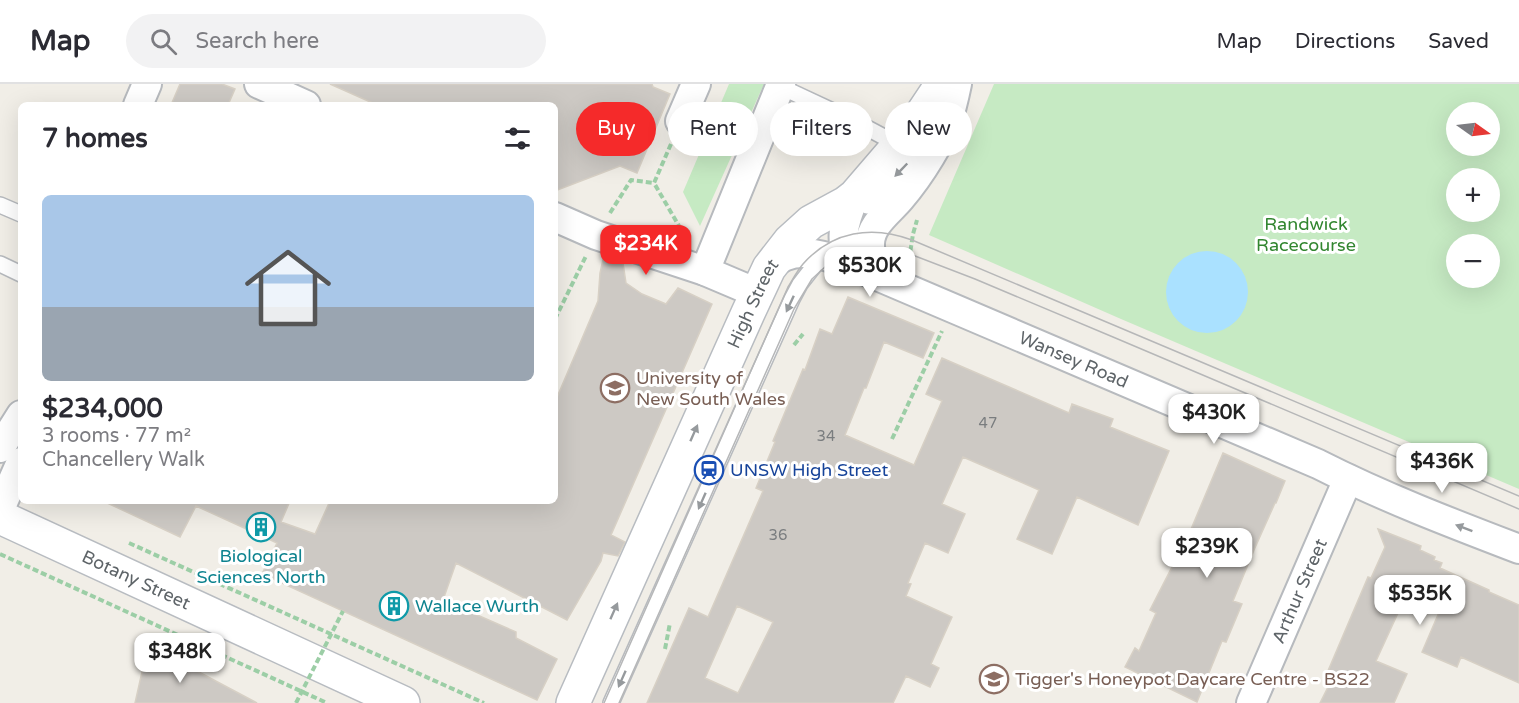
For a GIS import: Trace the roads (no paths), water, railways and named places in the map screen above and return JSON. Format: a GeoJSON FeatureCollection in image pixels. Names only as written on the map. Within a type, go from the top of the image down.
{"type":"FeatureCollection","features":[{"type":"Feature","properties":{"kind":"street"},"geometry":{"type":"LineString","coordinates":[[139,102],[147,84]]}},
{"type":"Feature","properties":{"kind":"street"},"geometry":{"type":"LineString","coordinates":[[688,102],[696,84]]}},
{"type":"Feature","properties":{"kind":"street","name":"High Street"},"geometry":{"type":"LineString","coordinates":[[930,102],[942,84]]}},
{"type":"Feature","properties":{"kind":"street"},"geometry":{"type":"LineString","coordinates":[[904,274],[883,271],[875,261],[870,249],[870,238],[875,227],[932,154],[947,125],[957,84]]}},
{"type":"Feature","properties":{"kind":"street"},"geometry":{"type":"LineString","coordinates":[[705,271],[780,85]]}},
{"type":"Feature","properties":{"kind":"street"},"geometry":{"type":"LineString","coordinates":[[268,88],[299,102]]}},
{"type":"Feature","properties":{"kind":"street","name":"High Street"},"geometry":{"type":"LineString","coordinates":[[573,703],[763,280],[790,241],[824,213],[841,206],[855,196],[890,156]]}},
{"type":"Feature","properties":{"kind":"street"},"geometry":{"type":"LineString","coordinates":[[855,196],[843,231],[848,256],[860,269]]}},
{"type":"Feature","properties":{"kind":"street"},"geometry":{"type":"LineString","coordinates":[[558,218],[596,235],[705,271],[763,280]]}},
{"type":"Feature","properties":{"kind":"street","name":"Wansey Road"},"geometry":{"type":"LineString","coordinates":[[763,280],[772,264],[787,255],[805,253],[822,255],[860,269],[904,274],[951,308],[1458,526],[1519,549]]}},
{"type":"Feature","properties":{"kind":"street"},"geometry":{"type":"LineString","coordinates":[[0,448],[18,420]]}},
{"type":"Feature","properties":{"kind":"street"},"geometry":{"type":"LineString","coordinates":[[0,509],[18,469]]}},
{"type":"Feature","properties":{"kind":"street","name":"Arthur Street"},"geometry":{"type":"LineString","coordinates":[[1251,703],[1348,479]]}},
{"type":"Feature","properties":{"kind":"street","name":"Botany Street"},"geometry":{"type":"LineString","coordinates":[[0,517],[404,703]]}},
{"type":"Feature","properties":{"kind":"lane","name":"High Street"},"geometry":{"type":"LineString","coordinates":[[611,703],[800,284],[843,231],[921,148],[934,127],[951,84]]}},
{"type":"Feature","properties":{"kind":"lane"},"geometry":{"type":"LineString","coordinates":[[780,85],[885,138]]}},
{"type":"Feature","properties":{"kind":"lane"},"geometry":{"type":"LineString","coordinates":[[0,205],[18,213]]}},
{"type":"Feature","properties":{"kind":"lane"},"geometry":{"type":"LineString","coordinates":[[0,264],[18,273]]}},
{"type":"Feature","properties":{"kind":"water"},"geometry":{"type":"Polygon","coordinates":[[[1207,251],[1223,254],[1236,263],[1245,276],[1248,292],[1245,308],[1236,321],[1223,330],[1207,333],[1191,330],[1178,321],[1169,308],[1166,292],[1169,276],[1178,263],[1191,254],[1207,251]]]}},
{"type":"Feature","properties":{"kind":"tram line"},"geometry":{"type":"LineString","coordinates":[[604,703],[788,287],[801,267],[814,253],[827,244],[853,234],[882,233],[912,240],[1519,496]]}},
{"type":"Feature","properties":{"kind":"tram line"},"geometry":{"type":"LineString","coordinates":[[619,703],[794,309],[812,279],[825,267],[858,251],[879,248],[895,250],[975,279],[1519,509]]}},
{"type":"Feature","properties":{"kind":"place","name":"University of New South Wales"},"geometry":{"type":"Point","coordinates":[615,388]}},
{"type":"Feature","properties":{"kind":"place","name":"UNSW High Street"},"geometry":{"type":"Point","coordinates":[709,470]}},
{"type":"Feature","properties":{"kind":"place","name":"Biological Sciences North"},"geometry":{"type":"Point","coordinates":[261,527]}},
{"type":"Feature","properties":{"kind":"place","name":"Wallace Wurth"},"geometry":{"type":"Point","coordinates":[394,606]}},
{"type":"Feature","properties":{"kind":"place","name":"Tigger's Honeypot Daycare Centre - BS22"},"geometry":{"type":"Point","coordinates":[994,679]}},
{"type":"Feature","properties":{"kind":"park label","name":"Randwick Racecourse"},"geometry":{"type":"Point","coordinates":[1306,234]}}]}
